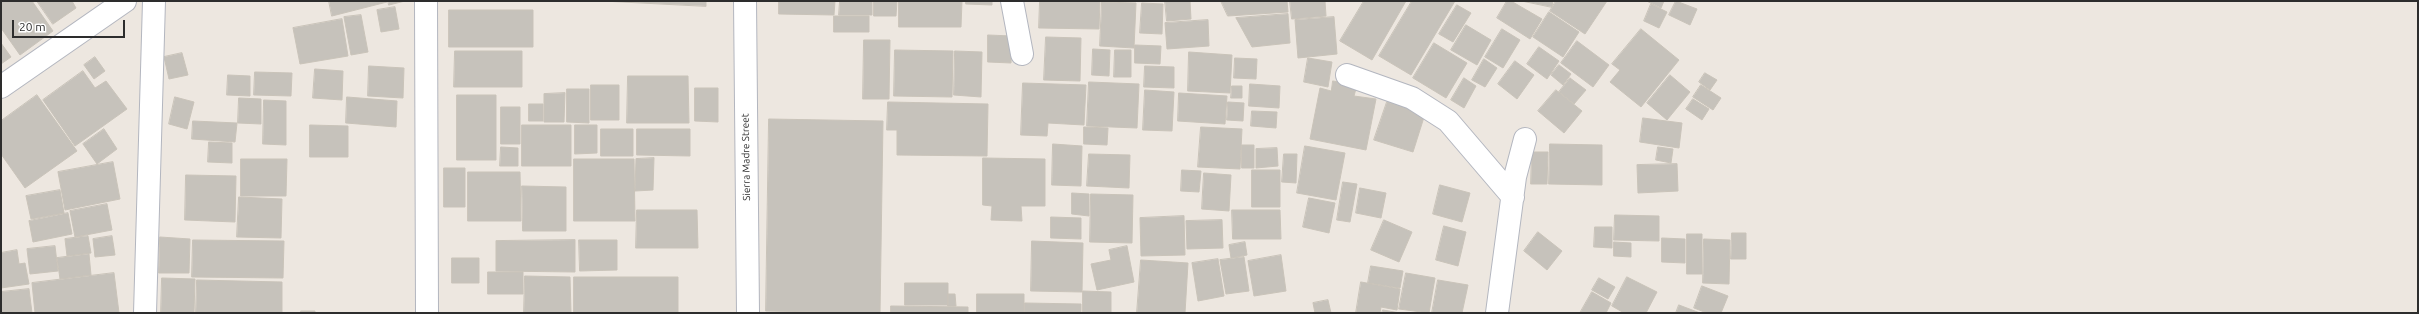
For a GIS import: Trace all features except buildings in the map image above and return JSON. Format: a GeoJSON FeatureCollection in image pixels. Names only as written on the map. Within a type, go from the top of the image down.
{"type":"FeatureCollection","features":[{"type":"Feature","properties":{"kind":"street"},"geometry":{"type":"LineString","coordinates":[[1,87],[126,1]]}},
{"type":"Feature","properties":{"kind":"street"},"geometry":{"type":"LineString","coordinates":[[145,313],[154,1]]}},
{"type":"Feature","properties":{"kind":"street"},"geometry":{"type":"LineString","coordinates":[[426,1],[427,313]]}},
{"type":"Feature","properties":{"kind":"street","name":"Sierra Madre Street"},"geometry":{"type":"LineString","coordinates":[[744,1],[748,313]]}},
{"type":"Feature","properties":{"kind":"street"},"geometry":{"type":"LineString","coordinates":[[1012,1],[1022,54]]}},
{"type":"Feature","properties":{"kind":"street"},"geometry":{"type":"LineString","coordinates":[[1347,75],[1412,98],[1448,121],[1513,197]]}},
{"type":"Feature","properties":{"kind":"street"},"geometry":{"type":"LineString","coordinates":[[1497,313],[1515,177],[1525,139]]}}]}
